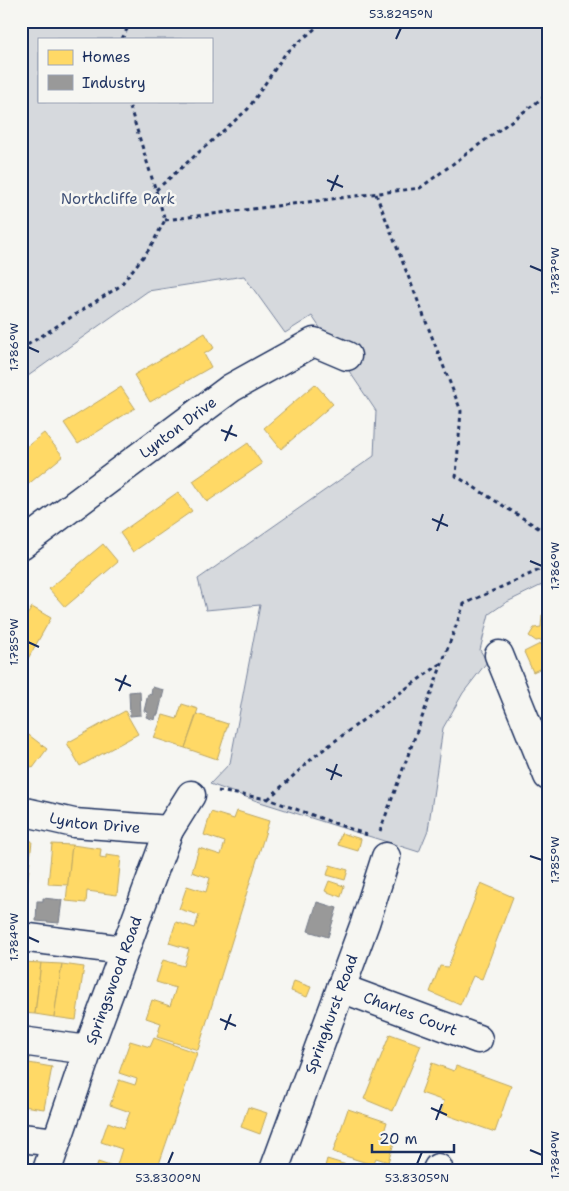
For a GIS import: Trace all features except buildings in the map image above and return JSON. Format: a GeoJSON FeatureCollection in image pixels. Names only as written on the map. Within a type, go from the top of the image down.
{"type":"FeatureCollection","features":[{"type":"Feature","properties":{"kind":"street","name":"Lynton Drive"},"geometry":{"type":"LineString","coordinates":[[21,545],[230,388],[314,342],[347,356]]}},
{"type":"Feature","properties":{"kind":"street"},"geometry":{"type":"LineString","coordinates":[[500,655],[548,776]]}},
{"type":"Feature","properties":{"kind":"street","name":"Springswood Road"},"geometry":{"type":"LineString","coordinates":[[47,1170],[88,1050],[168,830],[191,795]]}},
{"type":"Feature","properties":{"kind":"street","name":"Lynton Drive"},"geometry":{"type":"LineString","coordinates":[[21,811],[74,823],[168,830]]}},
{"type":"Feature","properties":{"kind":"street","name":"Springhurst Road"},"geometry":{"type":"LineString","coordinates":[[274,1170],[342,988],[386,856]]}},
{"type":"Feature","properties":{"kind":"street"},"geometry":{"type":"LineString","coordinates":[[21,936],[124,950]]}},
{"type":"Feature","properties":{"kind":"street","name":"Charles Court"},"geometry":{"type":"LineString","coordinates":[[342,988],[478,1039]]}},
{"type":"Feature","properties":{"kind":"street"},"geometry":{"type":"LineString","coordinates":[[21,1041],[88,1050]]}},
{"type":"Feature","properties":{"kind":"street"},"geometry":{"type":"LineString","coordinates":[[21,1138],[56,1142]]}},
{"type":"Feature","properties":{"kind":"path"},"geometry":{"type":"LineString","coordinates":[[122,38],[130,21]]}},
{"type":"Feature","properties":{"kind":"path"},"geometry":{"type":"LineString","coordinates":[[156,190],[248,109],[285,54],[324,21]]}},
{"type":"Feature","properties":{"kind":"path"},"geometry":{"type":"LineString","coordinates":[[165,220],[420,188],[548,94]]}},
{"type":"Feature","properties":{"kind":"path"},"geometry":{"type":"LineString","coordinates":[[21,349],[120,286],[150,248],[165,220],[128,102]]}},
{"type":"Feature","properties":{"kind":"path"},"geometry":{"type":"LineString","coordinates":[[376,194],[461,411],[456,476],[548,534]]}},
{"type":"Feature","properties":{"kind":"path"},"geometry":{"type":"LineString","coordinates":[[191,795],[205,789],[268,799],[378,839],[464,604],[548,566]]}},
{"type":"Feature","properties":{"kind":"path"},"geometry":{"type":"LineString","coordinates":[[268,799],[315,756],[442,662]]}},
{"type":"Feature","properties":{"kind":"green space","name":"Northcliffe Park"},"geometry":{"type":"Polygon","coordinates":[[[21,21],[548,21],[548,582],[505,603],[489,614],[480,650],[487,662],[463,693],[443,728],[428,830],[419,852],[257,801],[210,784],[230,763],[260,605],[206,610],[198,579],[374,456],[376,411],[312,316],[285,333],[244,276],[148,291],[21,381],[21,21]]]}}]}
